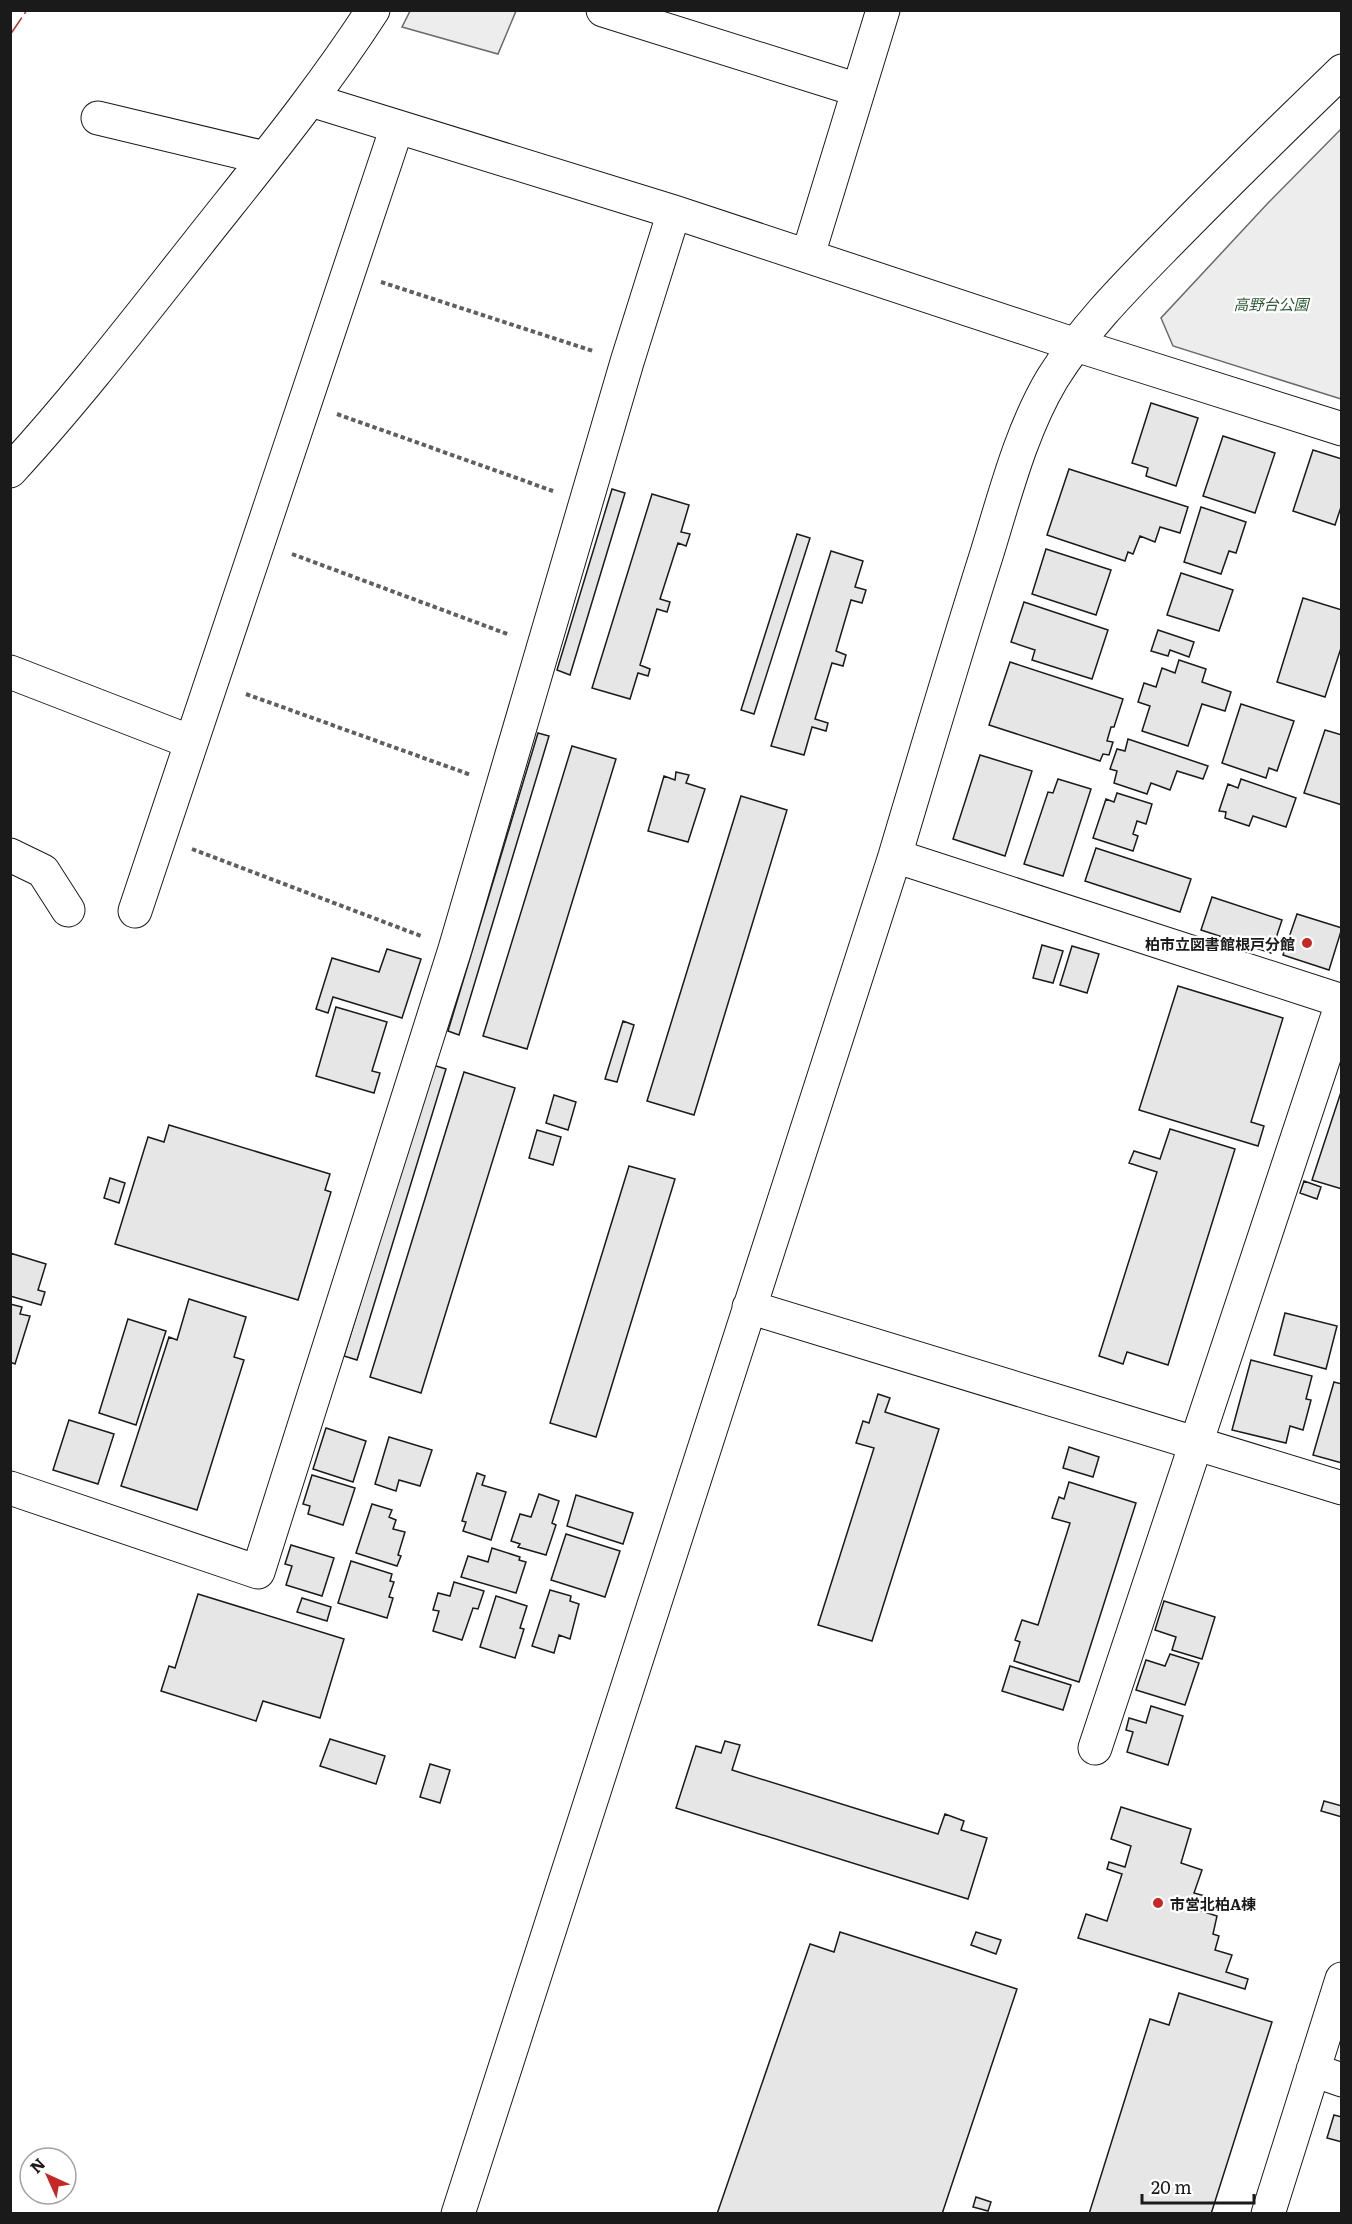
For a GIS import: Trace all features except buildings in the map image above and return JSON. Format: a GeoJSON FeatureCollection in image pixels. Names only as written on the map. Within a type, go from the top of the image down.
{"type":"FeatureCollection","features":[{"type":"Feature","properties":{"kind":"street"},"geometry":{"type":"LineString","coordinates":[[10,471],[61,416],[311,100],[373,10]]}},
{"type":"Feature","properties":{"kind":"street"},"geometry":{"type":"LineString","coordinates":[[603,10],[858,90]]}},
{"type":"Feature","properties":{"kind":"street"},"geometry":{"type":"LineString","coordinates":[[808,255],[883,10]]}},
{"type":"Feature","properties":{"kind":"street"},"geometry":{"type":"LineString","coordinates":[[458,2214],[895,856],[1008,487],[1029,428],[1052,381],[1076,345],[1106,307],[1341,71]]}},
{"type":"Feature","properties":{"kind":"street"},"geometry":{"type":"LineString","coordinates":[[311,100],[674,212],[1076,345],[1341,429]]}},
{"type":"Feature","properties":{"kind":"street"},"geometry":{"type":"LineString","coordinates":[[98,118],[265,158]]}},
{"type":"Feature","properties":{"kind":"street"},"geometry":{"type":"LineString","coordinates":[[135,910],[397,127]]}},
{"type":"Feature","properties":{"kind":"street"},"geometry":{"type":"LineString","coordinates":[[10,1488],[258,1572],[455,949],[627,362],[674,212]]}},
{"type":"Feature","properties":{"kind":"street"},"geometry":{"type":"LineString","coordinates":[[10,672],[191,742]]}},
{"type":"Feature","properties":{"kind":"street"},"geometry":{"type":"LineString","coordinates":[[10,855],[44,871],[68,910]]}},
{"type":"Feature","properties":{"kind":"street"},"geometry":{"type":"LineString","coordinates":[[895,856],[1341,1002],[1095,1748]]}},
{"type":"Feature","properties":{"kind":"street"},"geometry":{"type":"LineString","coordinates":[[749,1307],[1341,1488]]}},
{"type":"Feature","properties":{"kind":"street"},"geometry":{"type":"LineString","coordinates":[[1268,2214],[1327,2075],[1341,1979]]}},
{"type":"Feature","properties":{"kind":"path"},"geometry":{"type":"LineString","coordinates":[[349,272],[627,362]]}},
{"type":"Feature","properties":{"kind":"path"},"geometry":{"type":"LineString","coordinates":[[305,403],[586,503]]}},
{"type":"Feature","properties":{"kind":"path"},"geometry":{"type":"LineString","coordinates":[[258,541],[544,647]]}},
{"type":"Feature","properties":{"kind":"path"},"geometry":{"type":"LineString","coordinates":[[212,682],[503,787]]}},
{"type":"Feature","properties":{"kind":"path"},"geometry":{"type":"LineString","coordinates":[[159,837],[455,949]]}},
{"type":"Feature","properties":{"kind":"shaded area"},"geometry":{"type":"Polygon","coordinates":[[[410,10],[516,11],[498,54],[402,27],[410,10]]]}},
{"type":"Feature","properties":{"kind":"shaded area","name":"高野台公園"},"geometry":{"type":"Polygon","coordinates":[[[1341,129],[1341,399],[1173,346],[1161,318],[1268,203],[1341,129]]]}},
{"type":"Feature","properties":{"kind":"power"},"geometry":{"type":"LineString","coordinates":[[10,35],[27,10]]}},
{"type":"Feature","properties":{"kind":"place","name":"柏市立図書館根戸分館"},"geometry":{"type":"Point","coordinates":[1307,943]}},
{"type":"Feature","properties":{"kind":"place","name":"市営北柏A棟"},"geometry":{"type":"Point","coordinates":[1158,1903]}}]}
